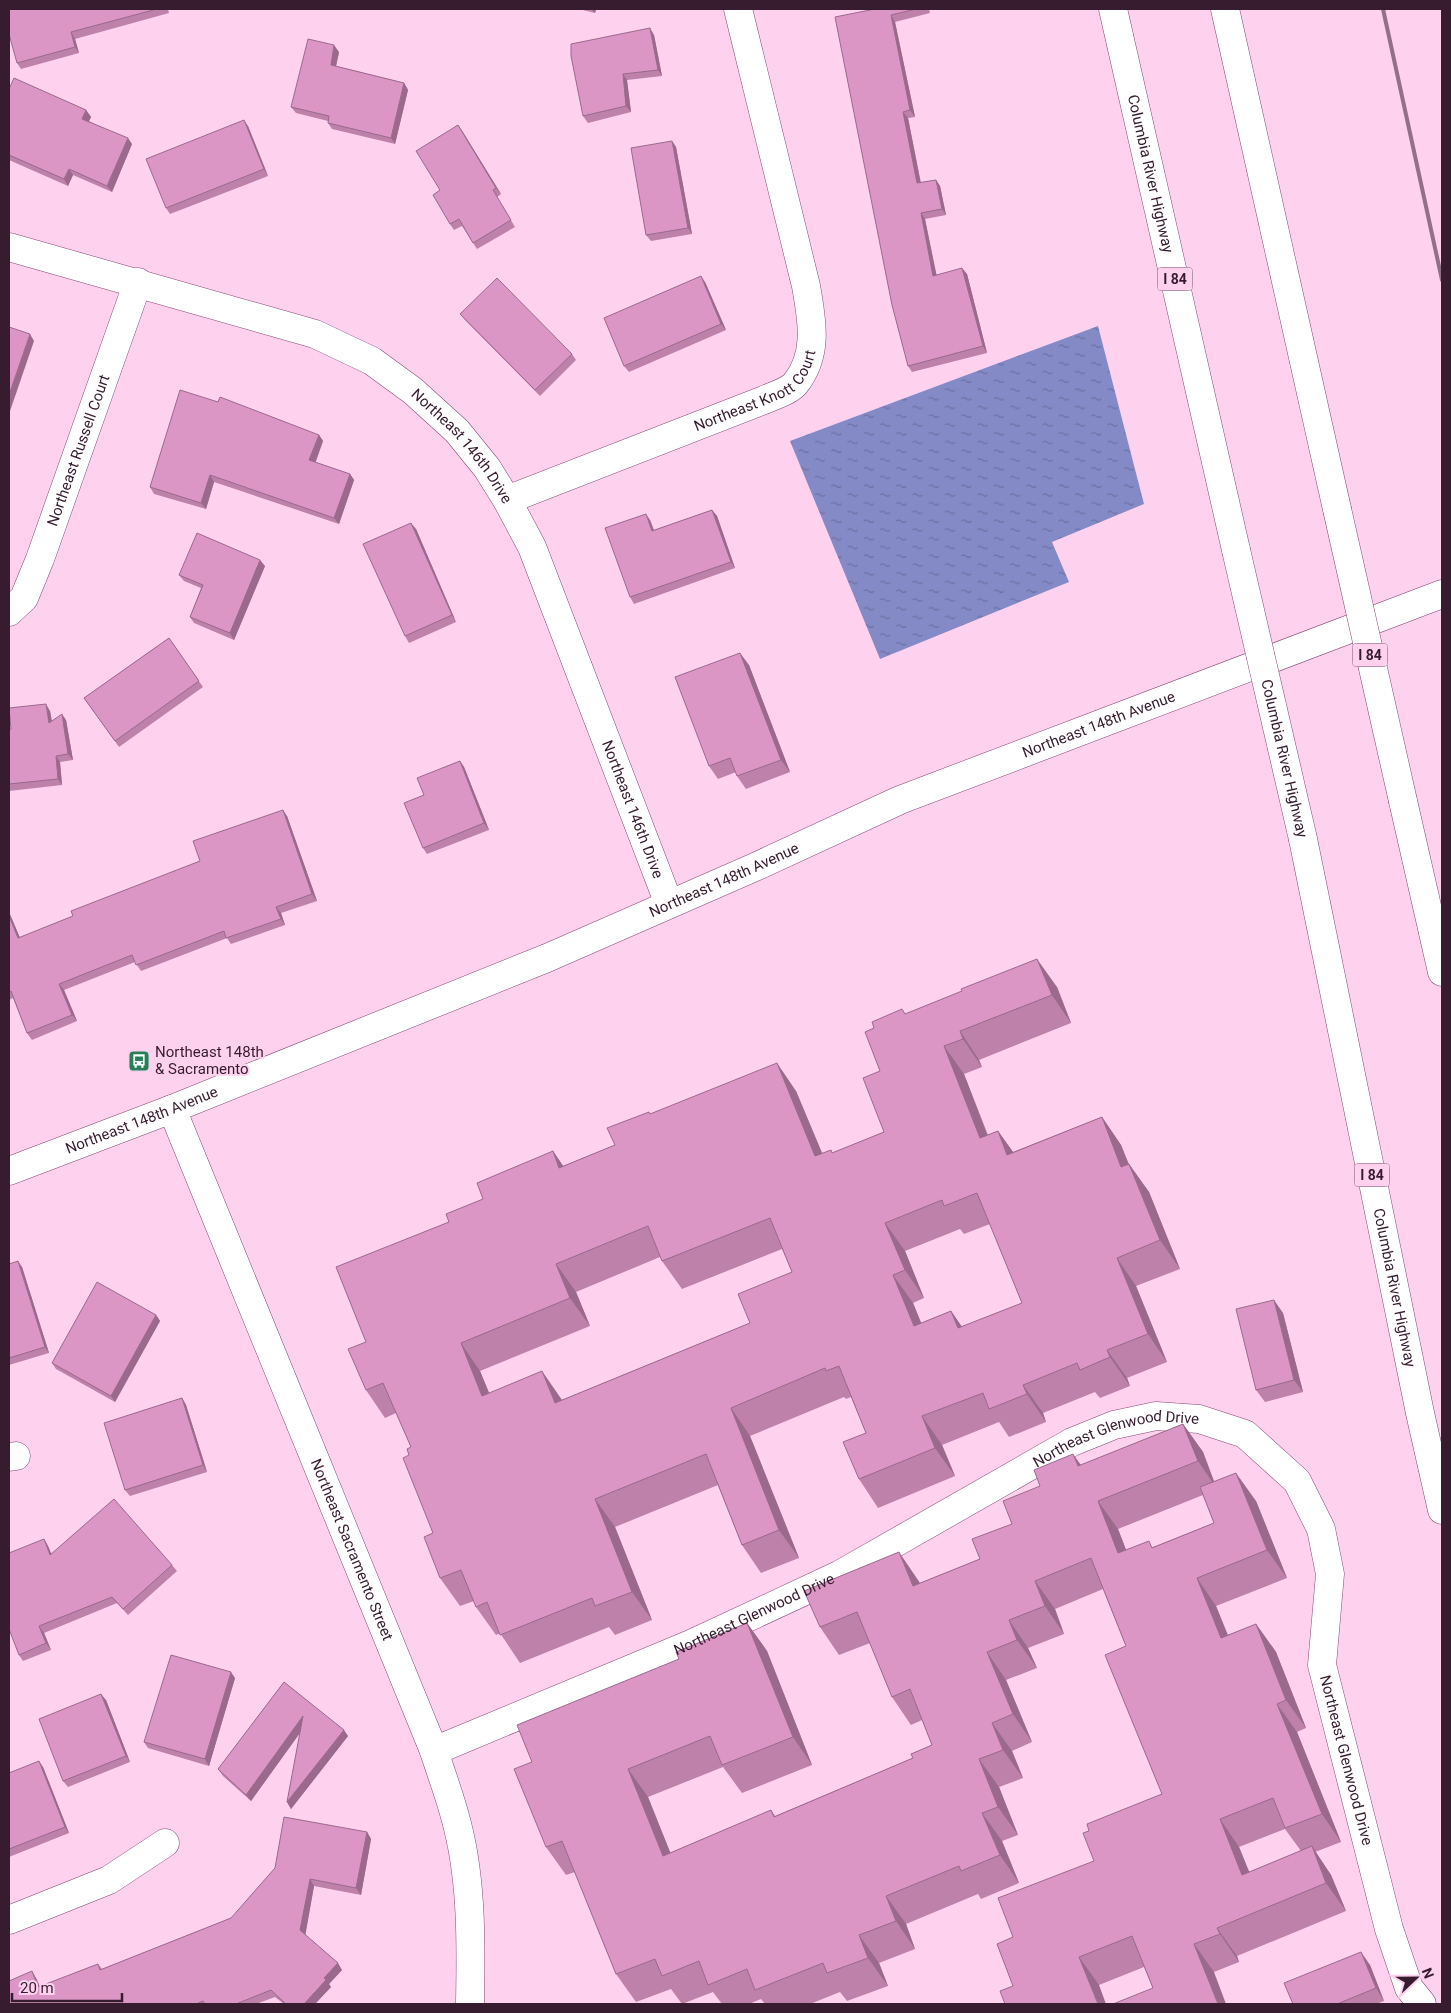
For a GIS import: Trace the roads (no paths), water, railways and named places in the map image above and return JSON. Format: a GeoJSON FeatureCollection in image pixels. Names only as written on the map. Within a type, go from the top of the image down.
{"type":"FeatureCollection","features":[{"type":"Feature","properties":{"kind":"main road","name":"Northeast Knott Court"},"geometry":{"type":"LineString","coordinates":[[507,500],[764,400],[794,385],[809,360],[813,330],[806,286],[738,9]]}},
{"type":"Feature","properties":{"kind":"main road","name":"Columbia River Highway"},"geometry":{"type":"LineString","coordinates":[[1113,9],[1304,839],[1420,1413],[1442,1510]]}},
{"type":"Feature","properties":{"kind":"main road","name":"I 84"},"geometry":{"type":"LineString","coordinates":[[1225,9],[1442,972]]}},
{"type":"Feature","properties":{"kind":"main road","name":"Northeast 146th Drive"},"geometry":{"type":"LineString","coordinates":[[9,246],[315,334],[372,361],[413,390],[457,431],[487,468],[507,500],[532,548],[669,904]]}},
{"type":"Feature","properties":{"kind":"main road","name":"Northeast Russell Court"},"geometry":{"type":"LineString","coordinates":[[9,612],[24,598],[40,558],[138,282]]}},
{"type":"Feature","properties":{"kind":"main road","name":"Northeast 148th Avenue"},"geometry":{"type":"LineString","coordinates":[[9,1171],[172,1109],[547,958],[900,800],[1442,594]]}},
{"type":"Feature","properties":{"kind":"main road","name":"Northeast Sacramento Street"},"geometry":{"type":"LineString","coordinates":[[172,1109],[434,1751],[459,1829],[468,1891],[472,1934],[470,2004]]}},
{"type":"Feature","properties":{"kind":"main road","name":"Northeast Glenwood Drive"},"geometry":{"type":"LineString","coordinates":[[434,1751],[691,1644],[839,1575],[1081,1439],[1114,1425],[1156,1416],[1199,1419],[1245,1434],[1253,1441],[1297,1481],[1321,1529],[1330,1574],[1322,1665],[1389,1929],[1409,1988],[1422,2004]]}},
{"type":"Feature","properties":{"kind":"main road"},"geometry":{"type":"LineString","coordinates":[[9,1920],[109,1880],[165,1843]]}},
{"type":"Feature","properties":{"kind":"water"},"geometry":{"type":"Polygon","coordinates":[[[1098,326],[1144,504],[1052,542],[1069,582],[880,659],[790,441],[1098,326]]]}},
{"type":"Feature","properties":{"kind":"railway"},"geometry":{"type":"LineString","coordinates":[[1383,9],[1442,280]]}},
{"type":"Feature","properties":{"kind":"place","name":"Northeast 148th & Sacramento"},"geometry":{"type":"Point","coordinates":[139,1061]}}]}
